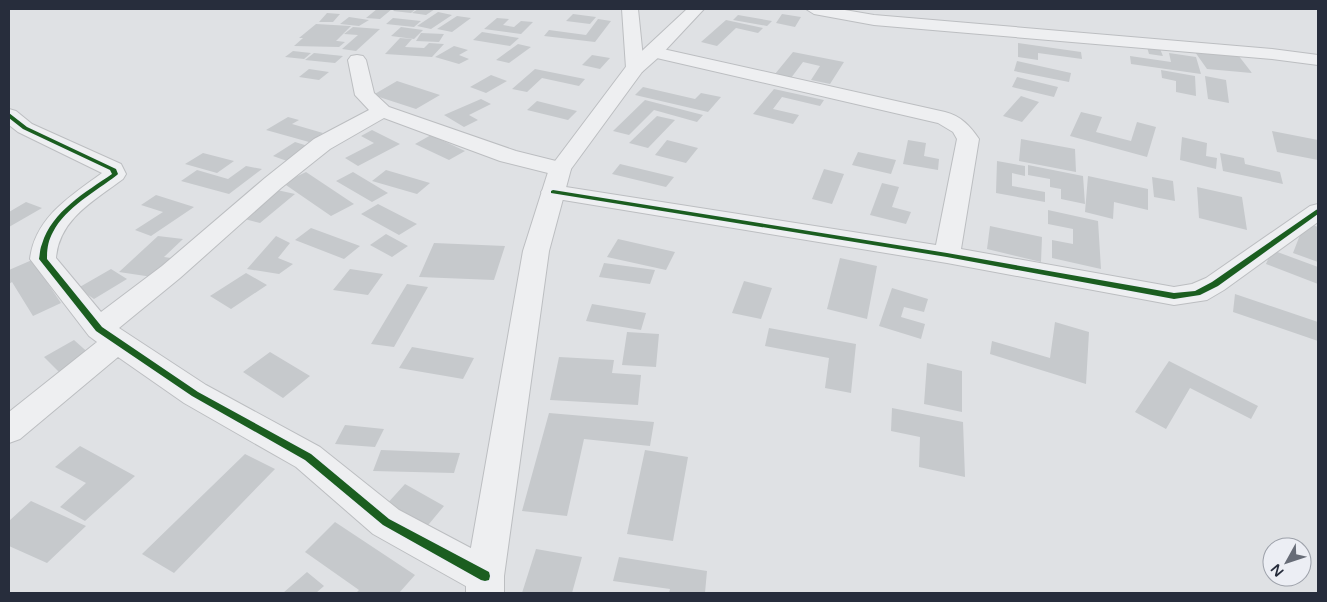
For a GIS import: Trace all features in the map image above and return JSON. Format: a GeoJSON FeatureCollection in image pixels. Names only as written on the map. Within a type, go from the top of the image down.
{"type":"FeatureCollection","features":[{"type":"Feature","properties":{"kind":"street"},"geometry":{"type":"LineString","coordinates":[[630,9],[644,60]]}},
{"type":"Feature","properties":{"kind":"street"},"geometry":{"type":"LineString","coordinates":[[9,115],[25,128],[113,169],[115,174],[62,216],[48,233],[42,247],[43,259],[108,335],[195,394],[308,457],[386,522],[485,585],[536,251],[557,180],[644,60],[696,9]]}},
{"type":"Feature","properties":{"kind":"street"},"geometry":{"type":"LineString","coordinates":[[814,9],[874,20],[1272,54],[1318,60]]}},
{"type":"Feature","properties":{"kind":"street"},"geometry":{"type":"LineString","coordinates":[[357,60],[365,95],[382,111],[508,156],[557,180],[947,255],[1174,296],[1197,294],[1215,284],[1318,211]]}},
{"type":"Feature","properties":{"kind":"street"},"geometry":{"type":"LineString","coordinates":[[644,60],[944,118],[960,128],[968,139],[947,255]]}},
{"type":"Feature","properties":{"kind":"street"},"geometry":{"type":"LineString","coordinates":[[9,430],[171,272],[273,184],[322,144],[382,111]]}},
{"type":"Feature","properties":{"kind":"building"},"geometry":{"type":"Polygon","coordinates":[[[377,9],[392,9],[380,19],[366,18],[377,9]]]}},
{"type":"Feature","properties":{"kind":"building"},"geometry":{"type":"Polygon","coordinates":[[[395,9],[416,9],[411,13],[393,11],[395,9]]]}},
{"type":"Feature","properties":{"kind":"building"},"geometry":{"type":"Polygon","coordinates":[[[418,9],[435,9],[426,15],[412,13],[418,9]]]}},
{"type":"Feature","properties":{"kind":"building"},"geometry":{"type":"Polygon","coordinates":[[[438,12],[452,15],[431,29],[417,26],[438,12]]]}},
{"type":"Feature","properties":{"kind":"building"},"geometry":{"type":"Polygon","coordinates":[[[327,13],[340,14],[333,22],[319,22],[327,13]]]}},
{"type":"Feature","properties":{"kind":"building"},"geometry":{"type":"Polygon","coordinates":[[[573,14],[596,17],[590,24],[566,21],[573,14]]]}},
{"type":"Feature","properties":{"kind":"building"},"geometry":{"type":"Polygon","coordinates":[[[782,14],[801,17],[795,27],[776,23],[782,14]]]}},
{"type":"Feature","properties":{"kind":"building"},"geometry":{"type":"Polygon","coordinates":[[[738,15],[772,21],[767,26],[733,20],[738,15]]]}},
{"type":"Feature","properties":{"kind":"building"},"geometry":{"type":"Polygon","coordinates":[[[457,16],[471,18],[452,32],[437,29],[457,16]]]}},
{"type":"Feature","properties":{"kind":"building"},"geometry":{"type":"Polygon","coordinates":[[[349,17],[369,20],[359,26],[340,24],[349,17]]]}},
{"type":"Feature","properties":{"kind":"building"},"geometry":{"type":"Polygon","coordinates":[[[393,18],[421,21],[414,27],[386,24],[393,18]]]}},
{"type":"Feature","properties":{"kind":"building"},"geometry":{"type":"Polygon","coordinates":[[[497,18],[509,19],[503,25],[514,27],[521,21],[533,22],[521,34],[484,29],[497,18]]]}},
{"type":"Feature","properties":{"kind":"building"},"geometry":{"type":"Polygon","coordinates":[[[598,19],[611,21],[595,42],[544,36],[549,30],[586,35],[598,19]]]}},
{"type":"Feature","properties":{"kind":"building"},"geometry":{"type":"Polygon","coordinates":[[[726,20],[763,28],[758,33],[736,28],[717,46],[701,42],[726,20]]]}},
{"type":"Feature","properties":{"kind":"building"},"geometry":{"type":"Polygon","coordinates":[[[316,24],[351,26],[336,41],[345,42],[339,47],[294,46],[303,38],[299,38],[316,24]]]}},
{"type":"Feature","properties":{"kind":"building"},"geometry":{"type":"Polygon","coordinates":[[[353,27],[380,29],[356,51],[342,49],[358,35],[344,34],[353,27]]]}},
{"type":"Feature","properties":{"kind":"building"},"geometry":{"type":"Polygon","coordinates":[[[401,27],[423,30],[414,39],[391,36],[401,27]]]}},
{"type":"Feature","properties":{"kind":"building"},"geometry":{"type":"Polygon","coordinates":[[[482,32],[519,38],[510,46],[473,40],[482,32]]]}},
{"type":"Feature","properties":{"kind":"building"},"geometry":{"type":"Polygon","coordinates":[[[421,33],[444,34],[439,42],[416,41],[421,33]]]}},
{"type":"Feature","properties":{"kind":"building"},"geometry":{"type":"Polygon","coordinates":[[[400,38],[412,39],[405,47],[424,48],[429,43],[444,44],[432,57],[385,54],[400,38]]]}},
{"type":"Feature","properties":{"kind":"building"},"geometry":{"type":"Polygon","coordinates":[[[1018,43],[1081,52],[1082,59],[1038,53],[1038,60],[1018,57],[1018,43]]]}},
{"type":"Feature","properties":{"kind":"building"},"geometry":{"type":"Polygon","coordinates":[[[518,44],[531,47],[509,63],[496,60],[518,44]]]}},
{"type":"Feature","properties":{"kind":"building"},"geometry":{"type":"Polygon","coordinates":[[[454,46],[468,50],[459,55],[469,59],[459,64],[435,57],[454,46]]]}},
{"type":"Feature","properties":{"kind":"building"},"geometry":{"type":"Polygon","coordinates":[[[1147,47],[1160,49],[1163,56],[1149,54],[1147,47]]]}},
{"type":"Feature","properties":{"kind":"building"},"geometry":{"type":"Polygon","coordinates":[[[293,51],[311,53],[304,59],[285,57],[293,51]]]}},
{"type":"Feature","properties":{"kind":"building"},"geometry":{"type":"Polygon","coordinates":[[[793,52],[844,62],[830,84],[811,80],[820,66],[803,62],[791,78],[775,74],[793,52]]]}},
{"type":"Feature","properties":{"kind":"building"},"geometry":{"type":"Polygon","coordinates":[[[1195,52],[1238,55],[1252,73],[1207,69],[1195,52]]]}},
{"type":"Feature","properties":{"kind":"building"},"geometry":{"type":"Polygon","coordinates":[[[314,53],[343,56],[335,63],[305,60],[314,53]]]}},
{"type":"Feature","properties":{"kind":"building"},"geometry":{"type":"Polygon","coordinates":[[[1169,53],[1196,57],[1201,74],[1131,64],[1130,56],[1171,62],[1169,53]]]}},
{"type":"Feature","properties":{"kind":"building"},"geometry":{"type":"Polygon","coordinates":[[[592,55],[610,58],[600,69],[582,65],[592,55]]]}},
{"type":"Feature","properties":{"kind":"building"},"geometry":{"type":"Polygon","coordinates":[[[1017,61],[1071,73],[1069,82],[1014,71],[1017,61]]]}},
{"type":"Feature","properties":{"kind":"building"},"geometry":{"type":"Polygon","coordinates":[[[309,69],[329,72],[319,80],[299,77],[309,69]]]}},
{"type":"Feature","properties":{"kind":"building"},"geometry":{"type":"Polygon","coordinates":[[[535,69],[585,79],[579,86],[542,78],[527,92],[512,89],[535,69]]]}},
{"type":"Feature","properties":{"kind":"building"},"geometry":{"type":"Polygon","coordinates":[[[1161,70],[1195,76],[1196,96],[1176,92],[1176,81],[1162,78],[1161,70]]]}},
{"type":"Feature","properties":{"kind":"building"},"geometry":{"type":"Polygon","coordinates":[[[491,75],[507,81],[486,93],[470,87],[491,75]]]}},
{"type":"Feature","properties":{"kind":"building"},"geometry":{"type":"Polygon","coordinates":[[[1205,76],[1226,80],[1229,103],[1208,99],[1205,76]]]}},
{"type":"Feature","properties":{"kind":"building"},"geometry":{"type":"Polygon","coordinates":[[[1017,77],[1058,87],[1054,97],[1012,87],[1017,77]]]}},
{"type":"Feature","properties":{"kind":"building"},"geometry":{"type":"Polygon","coordinates":[[[397,81],[440,95],[416,109],[373,95],[397,81]]]}},
{"type":"Feature","properties":{"kind":"building"},"geometry":{"type":"Polygon","coordinates":[[[643,87],[695,99],[701,93],[721,97],[708,112],[635,95],[643,87]]]}},
{"type":"Feature","properties":{"kind":"building"},"geometry":{"type":"Polygon","coordinates":[[[774,89],[824,100],[820,106],[782,97],[773,109],[799,115],[793,124],[753,114],[774,89]]]}},
{"type":"Feature","properties":{"kind":"building"},"geometry":{"type":"Polygon","coordinates":[[[1021,96],[1039,102],[1022,122],[1003,116],[1021,96]]]}},
{"type":"Feature","properties":{"kind":"building"},"geometry":{"type":"Polygon","coordinates":[[[481,99],[491,104],[469,115],[478,120],[464,127],[444,115],[481,99]]]}},
{"type":"Feature","properties":{"kind":"building"},"geometry":{"type":"Polygon","coordinates":[[[645,100],[703,115],[697,122],[654,110],[629,135],[613,131],[645,100]]]}},
{"type":"Feature","properties":{"kind":"building"},"geometry":{"type":"Polygon","coordinates":[[[537,101],[577,111],[568,120],[527,110],[537,101]]]}},
{"type":"Feature","properties":{"kind":"building"},"geometry":{"type":"Polygon","coordinates":[[[1081,112],[1102,117],[1096,132],[1131,141],[1137,122],[1156,127],[1147,157],[1070,136],[1081,112]]]}},
{"type":"Feature","properties":{"kind":"building"},"geometry":{"type":"Polygon","coordinates":[[[657,116],[675,120],[648,148],[629,143],[657,116]]]}},
{"type":"Feature","properties":{"kind":"building"},"geometry":{"type":"Polygon","coordinates":[[[288,117],[299,120],[292,124],[323,133],[309,142],[266,130],[288,117]]]}},
{"type":"Feature","properties":{"kind":"building"},"geometry":{"type":"Polygon","coordinates":[[[372,130],[400,144],[358,166],[345,158],[374,143],[361,136],[372,130]]]}},
{"type":"Feature","properties":{"kind":"building"},"geometry":{"type":"Polygon","coordinates":[[[1272,131],[1318,140],[1318,160],[1277,152],[1272,131]]]}},
{"type":"Feature","properties":{"kind":"building"},"geometry":{"type":"Polygon","coordinates":[[[431,135],[465,151],[449,160],[415,144],[431,135]]]}},
{"type":"Feature","properties":{"kind":"building"},"geometry":{"type":"Polygon","coordinates":[[[1182,137],[1207,143],[1206,156],[1217,158],[1216,169],[1180,160],[1182,137]]]}},
{"type":"Feature","properties":{"kind":"building"},"geometry":{"type":"Polygon","coordinates":[[[1021,139],[1075,149],[1076,172],[1019,161],[1021,139]]]}},
{"type":"Feature","properties":{"kind":"building"},"geometry":{"type":"Polygon","coordinates":[[[667,140],[698,148],[686,163],[655,155],[667,140]]]}},
{"type":"Feature","properties":{"kind":"building"},"geometry":{"type":"Polygon","coordinates":[[[908,140],[926,143],[924,156],[939,159],[938,170],[903,164],[908,140]]]}},
{"type":"Feature","properties":{"kind":"building"},"geometry":{"type":"Polygon","coordinates":[[[295,142],[308,146],[287,161],[273,156],[295,142]]]}},
{"type":"Feature","properties":{"kind":"building"},"geometry":{"type":"Polygon","coordinates":[[[858,152],[896,160],[891,174],[852,165],[858,152]]]}},
{"type":"Feature","properties":{"kind":"building"},"geometry":{"type":"Polygon","coordinates":[[[203,153],[234,161],[217,173],[185,164],[203,153]]]}},
{"type":"Feature","properties":{"kind":"building"},"geometry":{"type":"Polygon","coordinates":[[[1220,153],[1244,158],[1245,164],[1280,172],[1283,184],[1223,171],[1220,153]]]}},
{"type":"Feature","properties":{"kind":"building"},"geometry":{"type":"Polygon","coordinates":[[[997,161],[1025,166],[1025,176],[1012,173],[1012,186],[1045,192],[1045,202],[996,193],[997,161]]]}},
{"type":"Feature","properties":{"kind":"building"},"geometry":{"type":"Polygon","coordinates":[[[620,164],[674,177],[666,187],[612,174],[620,164]]]}},
{"type":"Feature","properties":{"kind":"building"},"geometry":{"type":"Polygon","coordinates":[[[1028,165],[1083,176],[1085,204],[1061,199],[1061,189],[1050,187],[1050,179],[1028,175],[1028,165]]]}},
{"type":"Feature","properties":{"kind":"building"},"geometry":{"type":"Polygon","coordinates":[[[246,166],[262,169],[229,194],[181,181],[197,170],[228,179],[246,166]]]}},
{"type":"Feature","properties":{"kind":"building"},"geometry":{"type":"Polygon","coordinates":[[[824,169],[844,174],[832,204],[812,199],[824,169]]]}},
{"type":"Feature","properties":{"kind":"building"},"geometry":{"type":"Polygon","coordinates":[[[386,170],[430,183],[417,194],[372,181],[386,170]]]}},
{"type":"Feature","properties":{"kind":"building"},"geometry":{"type":"Polygon","coordinates":[[[306,172],[354,204],[331,216],[283,183],[306,172]]]}},
{"type":"Feature","properties":{"kind":"building"},"geometry":{"type":"Polygon","coordinates":[[[353,172],[388,193],[372,202],[336,181],[353,172]]]}},
{"type":"Feature","properties":{"kind":"building"},"geometry":{"type":"Polygon","coordinates":[[[1088,176],[1148,189],[1148,210],[1114,202],[1113,219],[1085,212],[1088,176]]]}},
{"type":"Feature","properties":{"kind":"building"},"geometry":{"type":"Polygon","coordinates":[[[1152,177],[1173,181],[1175,201],[1154,197],[1152,177]]]}},
{"type":"Feature","properties":{"kind":"building"},"geometry":{"type":"Polygon","coordinates":[[[882,183],[899,187],[892,207],[911,212],[906,224],[870,215],[882,183]]]}},
{"type":"Feature","properties":{"kind":"building"},"geometry":{"type":"Polygon","coordinates":[[[1197,187],[1242,197],[1247,230],[1199,218],[1197,187]]]}},
{"type":"Feature","properties":{"kind":"building"},"geometry":{"type":"Polygon","coordinates":[[[277,190],[295,194],[260,223],[241,218],[277,190]]]}},
{"type":"Feature","properties":{"kind":"building"},"geometry":{"type":"Polygon","coordinates":[[[156,195],[194,207],[151,236],[135,230],[163,212],[141,205],[156,195]]]}},
{"type":"Feature","properties":{"kind":"building"},"geometry":{"type":"Polygon","coordinates":[[[26,202],[42,208],[9,227],[9,212],[26,202]]]}},
{"type":"Feature","properties":{"kind":"building"},"geometry":{"type":"Polygon","coordinates":[[[378,204],[417,224],[399,235],[361,214],[378,204]]]}},
{"type":"Feature","properties":{"kind":"building"},"geometry":{"type":"Polygon","coordinates":[[[1048,210],[1098,221],[1101,269],[1052,258],[1052,240],[1073,244],[1073,229],[1048,224],[1048,210]]]}},
{"type":"Feature","properties":{"kind":"building"},"geometry":{"type":"Polygon","coordinates":[[[1305,222],[1318,227],[1318,262],[1293,253],[1305,222]]]}},
{"type":"Feature","properties":{"kind":"building"},"geometry":{"type":"Polygon","coordinates":[[[990,226],[1042,237],[1041,262],[987,249],[990,226]]]}},
{"type":"Feature","properties":{"kind":"building"},"geometry":{"type":"Polygon","coordinates":[[[311,228],[360,246],[344,259],[295,240],[311,228]]]}},
{"type":"Feature","properties":{"kind":"building"},"geometry":{"type":"Polygon","coordinates":[[[386,234],[408,246],[392,257],[370,245],[386,234]]]}},
{"type":"Feature","properties":{"kind":"building"},"geometry":{"type":"Polygon","coordinates":[[[158,236],[183,239],[164,257],[178,259],[159,278],[119,272],[158,236]]]}},
{"type":"Feature","properties":{"kind":"building"},"geometry":{"type":"Polygon","coordinates":[[[276,236],[290,243],[278,258],[293,264],[279,274],[247,269],[276,236]]]}},
{"type":"Feature","properties":{"kind":"building"},"geometry":{"type":"Polygon","coordinates":[[[618,239],[675,252],[666,270],[607,257],[618,239]]]}},
{"type":"Feature","properties":{"kind":"building"},"geometry":{"type":"Polygon","coordinates":[[[434,243],[505,246],[494,280],[419,277],[434,243]]]}},
{"type":"Feature","properties":{"kind":"building"},"geometry":{"type":"Polygon","coordinates":[[[1272,250],[1318,267],[1318,284],[1266,264],[1272,250]]]}},
{"type":"Feature","properties":{"kind":"building"},"geometry":{"type":"Polygon","coordinates":[[[840,258],[877,266],[867,319],[827,309],[840,258]]]}},
{"type":"Feature","properties":{"kind":"building"},"geometry":{"type":"Polygon","coordinates":[[[32,260],[61,303],[33,316],[12,282],[9,284],[9,270],[32,260]]]}},
{"type":"Feature","properties":{"kind":"building"},"geometry":{"type":"Polygon","coordinates":[[[604,263],[655,270],[650,284],[599,277],[604,263]]]}},
{"type":"Feature","properties":{"kind":"building"},"geometry":{"type":"Polygon","coordinates":[[[111,269],[127,279],[94,299],[78,288],[111,269]]]}},
{"type":"Feature","properties":{"kind":"building"},"geometry":{"type":"Polygon","coordinates":[[[350,269],[383,274],[368,295],[333,290],[350,269]]]}},
{"type":"Feature","properties":{"kind":"building"},"geometry":{"type":"Polygon","coordinates":[[[246,273],[267,285],[231,309],[210,296],[246,273]]]}},
{"type":"Feature","properties":{"kind":"building"},"geometry":{"type":"Polygon","coordinates":[[[744,281],[772,288],[761,319],[732,313],[744,281]]]}},
{"type":"Feature","properties":{"kind":"building"},"geometry":{"type":"Polygon","coordinates":[[[407,284],[428,287],[394,347],[371,344],[407,284]]]}},
{"type":"Feature","properties":{"kind":"building"},"geometry":{"type":"Polygon","coordinates":[[[892,288],[928,299],[924,312],[904,307],[901,317],[925,324],[921,339],[879,326],[892,288]]]}},
{"type":"Feature","properties":{"kind":"building"},"geometry":{"type":"Polygon","coordinates":[[[1235,294],[1318,322],[1318,341],[1233,312],[1235,294]]]}},
{"type":"Feature","properties":{"kind":"building"},"geometry":{"type":"Polygon","coordinates":[[[592,304],[646,313],[641,330],[586,321],[592,304]]]}},
{"type":"Feature","properties":{"kind":"building"},"geometry":{"type":"Polygon","coordinates":[[[1055,322],[1089,332],[1086,384],[990,354],[992,341],[1050,358],[1055,322]]]}},
{"type":"Feature","properties":{"kind":"building"},"geometry":{"type":"Polygon","coordinates":[[[769,328],[856,344],[851,393],[825,388],[829,358],[765,346],[769,328]]]}},
{"type":"Feature","properties":{"kind":"building"},"geometry":{"type":"Polygon","coordinates":[[[627,332],[659,334],[656,367],[622,365],[627,332]]]}},
{"type":"Feature","properties":{"kind":"building"},"geometry":{"type":"Polygon","coordinates":[[[74,340],[92,356],[62,375],[44,357],[74,340]]]}},
{"type":"Feature","properties":{"kind":"building"},"geometry":{"type":"Polygon","coordinates":[[[412,347],[474,358],[463,379],[399,368],[412,347]]]}},
{"type":"Feature","properties":{"kind":"building"},"geometry":{"type":"Polygon","coordinates":[[[270,352],[310,376],[283,398],[243,372],[270,352]]]}},
{"type":"Feature","properties":{"kind":"building"},"geometry":{"type":"Polygon","coordinates":[[[559,357],[614,360],[612,373],[641,375],[638,405],[550,400],[559,357]]]}},
{"type":"Feature","properties":{"kind":"building"},"geometry":{"type":"Polygon","coordinates":[[[1169,361],[1258,406],[1251,419],[1190,388],[1166,429],[1135,412],[1169,361]]]}},
{"type":"Feature","properties":{"kind":"building"},"geometry":{"type":"Polygon","coordinates":[[[927,363],[962,371],[962,412],[924,404],[927,363]]]}},
{"type":"Feature","properties":{"kind":"building"},"geometry":{"type":"Polygon","coordinates":[[[892,408],[963,422],[965,477],[919,467],[920,437],[891,431],[892,408]]]}},
{"type":"Feature","properties":{"kind":"building"},"geometry":{"type":"Polygon","coordinates":[[[549,413],[654,422],[650,446],[584,439],[567,516],[522,511],[549,413]]]}},
{"type":"Feature","properties":{"kind":"building"},"geometry":{"type":"Polygon","coordinates":[[[345,425],[384,429],[375,447],[335,444],[345,425]]]}},
{"type":"Feature","properties":{"kind":"building"},"geometry":{"type":"Polygon","coordinates":[[[80,446],[135,476],[85,521],[60,507],[86,483],[55,467],[80,446]]]}},
{"type":"Feature","properties":{"kind":"building"},"geometry":{"type":"Polygon","coordinates":[[[381,450],[460,453],[454,473],[373,471],[381,450]]]}},
{"type":"Feature","properties":{"kind":"building"},"geometry":{"type":"Polygon","coordinates":[[[645,450],[688,457],[673,541],[627,534],[645,450]]]}},
{"type":"Feature","properties":{"kind":"building"},"geometry":{"type":"Polygon","coordinates":[[[245,454],[275,469],[174,573],[142,554],[245,454]]]}},
{"type":"Feature","properties":{"kind":"building"},"geometry":{"type":"Polygon","coordinates":[[[405,484],[444,506],[424,530],[385,506],[405,484]]]}},
{"type":"Feature","properties":{"kind":"building"},"geometry":{"type":"Polygon","coordinates":[[[31,501],[86,526],[47,563],[9,546],[9,521],[31,501]]]}},
{"type":"Feature","properties":{"kind":"building"},"geometry":{"type":"Polygon","coordinates":[[[335,522],[415,575],[399,593],[356,593],[359,590],[305,552],[335,522]]]}},
{"type":"Feature","properties":{"kind":"building"},"geometry":{"type":"Polygon","coordinates":[[[536,549],[582,557],[572,593],[522,593],[536,549]]]}},
{"type":"Feature","properties":{"kind":"building"},"geometry":{"type":"Polygon","coordinates":[[[619,557],[707,571],[705,593],[669,593],[670,589],[613,581],[619,557]]]}},
{"type":"Feature","properties":{"kind":"building"},"geometry":{"type":"Polygon","coordinates":[[[307,572],[324,586],[316,593],[283,593],[307,572]]]}},
{"type":"Feature","properties":{"kind":"cycle path"},"geometry":{"type":"LineString","coordinates":[[9,115],[25,128],[113,169],[115,174],[80,200],[58,221],[44,245],[43,259],[99,329],[195,394],[308,457],[386,522],[485,576]]}},
{"type":"Feature","properties":{"kind":"cycle path"},"geometry":{"type":"LineString","coordinates":[[553,192],[947,255],[1174,296],[1197,293],[1215,284],[1318,211]]}}]}
